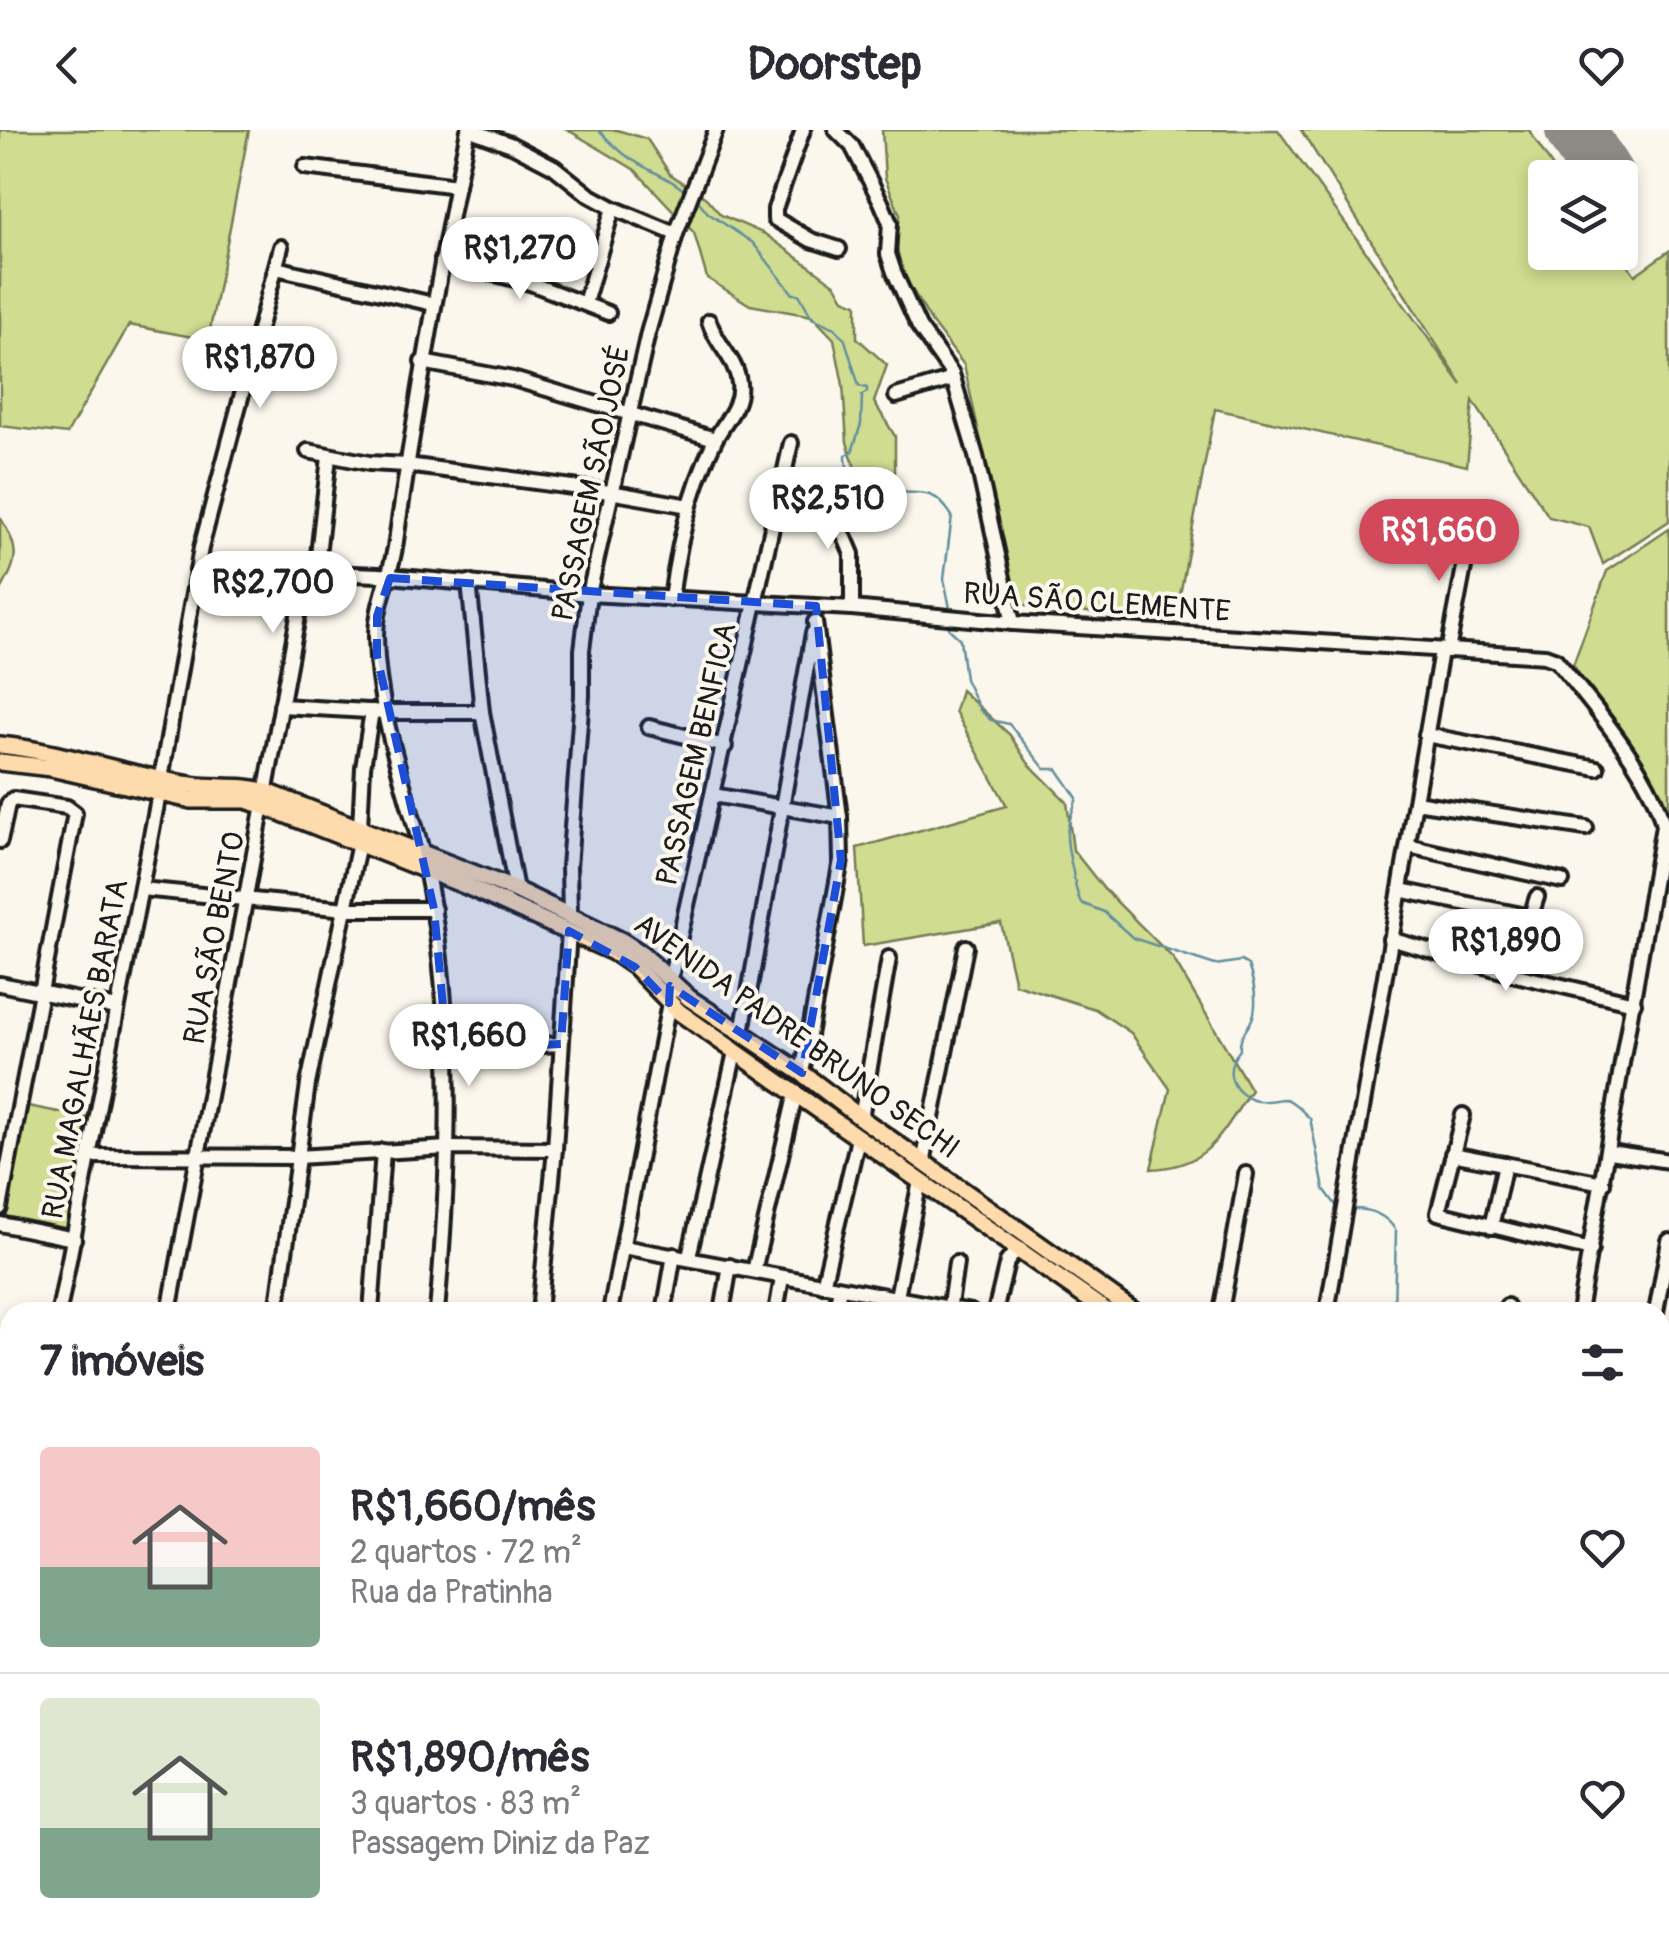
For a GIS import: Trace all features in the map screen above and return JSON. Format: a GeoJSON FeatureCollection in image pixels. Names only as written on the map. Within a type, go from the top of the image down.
{"type":"FeatureCollection","features":[{"type":"Feature","properties":{"kind":"main road","name":"AVENIDA PADRE BRUNO SECHI"},"geometry":{"type":"LineString","coordinates":[[0,745],[53,752],[206,802],[266,799],[359,835],[426,869],[632,948],[689,998],[802,1073],[1121,1302]]}},
{"type":"Feature","properties":{"kind":"main road","name":"AVENIDA PADRE BRUNO SECHI"},"geometry":{"type":"LineString","coordinates":[[0,762],[160,787]]}},
{"type":"Feature","properties":{"kind":"main road","name":"AVENIDA PADRE BRUNO SECHI"},"geometry":{"type":"LineString","coordinates":[[359,835],[422,851],[516,890],[636,967],[669,1003],[734,1052],[1090,1302]]}},
{"type":"Feature","properties":{"kind":"main road"},"geometry":{"type":"LineString","coordinates":[[422,851],[426,869]]}},
{"type":"Feature","properties":{"kind":"street"},"geometry":{"type":"LineString","coordinates":[[278,1302],[308,1084],[346,908],[359,835],[363,767],[378,712],[377,616],[390,578],[422,362],[470,130],[512,145],[554,168],[589,195],[676,234]]}},
{"type":"Feature","properties":{"kind":"street","name":"PASSAGEM SÃO JOSÉ"},"geometry":{"type":"LineString","coordinates":[[540,1302],[555,1149],[582,650],[589,594],[628,412],[676,234],[716,130]]}},
{"type":"Feature","properties":{"kind":"street"},"geometry":{"type":"LineString","coordinates":[[804,130],[775,209],[778,222],[839,250]]}},
{"type":"Feature","properties":{"kind":"street"},"geometry":{"type":"LineString","coordinates":[[836,130],[852,146],[882,202],[890,223],[888,254],[894,272],[919,328],[944,358],[953,379],[976,456],[1013,623]]}},
{"type":"Feature","properties":{"kind":"street"},"geometry":{"type":"LineString","coordinates":[[305,167],[456,186]]}},
{"type":"Feature","properties":{"kind":"street"},"geometry":{"type":"LineString","coordinates":[[585,303],[614,208]]}},
{"type":"Feature","properties":{"kind":"street"},"geometry":{"type":"LineString","coordinates":[[489,270],[528,231]]}},
{"type":"Feature","properties":{"kind":"street","name":"RUA MAGALHÃES BARATA"},"geometry":{"type":"LineString","coordinates":[[62,1302],[141,890],[201,548],[282,247]]}},
{"type":"Feature","properties":{"kind":"street"},"geometry":{"type":"LineString","coordinates":[[442,260],[489,270],[608,313]]}},
{"type":"Feature","properties":{"kind":"street"},"geometry":{"type":"LineString","coordinates":[[276,268],[433,304]]}},
{"type":"Feature","properties":{"kind":"street"},"geometry":{"type":"LineString","coordinates":[[671,599],[689,506],[715,439],[734,411],[739,384],[731,358],[714,340],[709,321]]}},
{"type":"Feature","properties":{"kind":"street"},"geometry":{"type":"LineString","coordinates":[[422,362],[513,379],[715,439]]}},
{"type":"Feature","properties":{"kind":"street"},"geometry":{"type":"LineString","coordinates":[[896,396],[953,379]]}},
{"type":"Feature","properties":{"kind":"street","name":"PASSAGEM BENFICA"},"geometry":{"type":"LineString","coordinates":[[612,1302],[670,981],[792,443]]}},
{"type":"Feature","properties":{"kind":"street"},"geometry":{"type":"LineString","coordinates":[[308,451],[689,506]]}},
{"type":"Feature","properties":{"kind":"street","name":"RUA SÃO BENTO"},"geometry":{"type":"LineString","coordinates":[[171,1302],[282,706],[311,573],[329,457]]}},
{"type":"Feature","properties":{"kind":"street"},"geometry":{"type":"LineString","coordinates":[[826,492],[852,554],[852,608]]}},
{"type":"Feature","properties":{"kind":"street"},"geometry":{"type":"LineString","coordinates":[[1328,1302],[1426,735],[1472,526]]}},
{"type":"Feature","properties":{"kind":"street","name":"RUA SÃO CLEMENTE"},"geometry":{"type":"LineString","coordinates":[[200,568],[469,582],[589,594],[852,608],[1013,623],[1544,656],[1556,660],[1634,763],[1659,803],[1662,837],[1581,1302]]}},
{"type":"Feature","properties":{"kind":"street"},"geometry":{"type":"LineString","coordinates":[[469,582],[482,712],[516,890]]}},
{"type":"Feature","properties":{"kind":"street"},"geometry":{"type":"LineString","coordinates":[[742,1032],[816,606]]}},
{"type":"Feature","properties":{"kind":"street"},"geometry":{"type":"LineString","coordinates":[[802,1073],[840,860],[840,817],[815,622]]}},
{"type":"Feature","properties":{"kind":"street"},"geometry":{"type":"LineString","coordinates":[[282,706],[378,712],[482,712]]}},
{"type":"Feature","properties":{"kind":"street"},"geometry":{"type":"LineString","coordinates":[[378,712],[422,851]]}},
{"type":"Feature","properties":{"kind":"street"},"geometry":{"type":"LineString","coordinates":[[649,728],[725,746]]}},
{"type":"Feature","properties":{"kind":"street"},"geometry":{"type":"LineString","coordinates":[[1426,735],[1596,768]]}},
{"type":"Feature","properties":{"kind":"street"},"geometry":{"type":"LineString","coordinates":[[713,795],[840,817]]}},
{"type":"Feature","properties":{"kind":"street"},"geometry":{"type":"LineString","coordinates":[[0,841],[8,804],[17,798],[72,809],[75,818],[0,1208]]}},
{"type":"Feature","properties":{"kind":"street"},"geometry":{"type":"LineString","coordinates":[[1415,802],[1586,828]]}},
{"type":"Feature","properties":{"kind":"street"},"geometry":{"type":"LineString","coordinates":[[1408,846],[1562,881]]}},
{"type":"Feature","properties":{"kind":"street"},"geometry":{"type":"LineString","coordinates":[[426,869],[441,954],[447,1050],[448,1148],[437,1302]]}},
{"type":"Feature","properties":{"kind":"street"},"geometry":{"type":"LineString","coordinates":[[141,890],[346,908],[434,909]]}},
{"type":"Feature","properties":{"kind":"street"},"geometry":{"type":"LineString","coordinates":[[1400,890],[1531,917]]}},
{"type":"Feature","properties":{"kind":"street"},"geometry":{"type":"LineString","coordinates":[[1512,974],[1537,897]]}},
{"type":"Feature","properties":{"kind":"street"},"geometry":{"type":"LineString","coordinates":[[1390,940],[1634,1003]]}},
{"type":"Feature","properties":{"kind":"street"},"geometry":{"type":"LineString","coordinates":[[923,1162],[966,947]]}},
{"type":"Feature","properties":{"kind":"street"},"geometry":{"type":"LineString","coordinates":[[861,1118],[889,958]]}},
{"type":"Feature","properties":{"kind":"street"},"geometry":{"type":"LineString","coordinates":[[0,984],[117,1008]]}},
{"type":"Feature","properties":{"kind":"street"},"geometry":{"type":"LineString","coordinates":[[447,1050],[561,1044]]}},
{"type":"Feature","properties":{"kind":"street"},"geometry":{"type":"LineString","coordinates":[[667,1302],[734,1052]]}},
{"type":"Feature","properties":{"kind":"street"},"geometry":{"type":"LineString","coordinates":[[754,1271],[796,1092]]}},
{"type":"Feature","properties":{"kind":"street"},"geometry":{"type":"LineString","coordinates":[[1462,1115],[1438,1211],[1590,1250]]}},
{"type":"Feature","properties":{"kind":"street"},"geometry":{"type":"LineString","coordinates":[[823,1285],[858,1138]]}},
{"type":"Feature","properties":{"kind":"street"},"geometry":{"type":"LineString","coordinates":[[91,1156],[298,1157],[448,1148],[555,1149]]}},
{"type":"Feature","properties":{"kind":"street"},"geometry":{"type":"LineString","coordinates":[[372,1302],[383,1151]]}},
{"type":"Feature","properties":{"kind":"street"},"geometry":{"type":"LineString","coordinates":[[1609,1152],[1669,1161]]}},
{"type":"Feature","properties":{"kind":"street"},"geometry":{"type":"LineString","coordinates":[[1452,1154],[1603,1182]]}},
{"type":"Feature","properties":{"kind":"street"},"geometry":{"type":"LineString","coordinates":[[1491,1227],[1505,1164]]}},
{"type":"Feature","properties":{"kind":"street"},"geometry":{"type":"LineString","coordinates":[[1223,1302],[1246,1174]]}},
{"type":"Feature","properties":{"kind":"street"},"geometry":{"type":"LineString","coordinates":[[896,1302],[920,1181]]}},
{"type":"Feature","properties":{"kind":"street"},"geometry":{"type":"LineString","coordinates":[[0,1224],[74,1238]]}},
{"type":"Feature","properties":{"kind":"street"},"geometry":{"type":"LineString","coordinates":[[1660,1302],[1669,1240]]}},
{"type":"Feature","properties":{"kind":"street"},"geometry":{"type":"LineString","coordinates":[[623,1247],[823,1285],[882,1302]]}},
{"type":"Feature","properties":{"kind":"street"},"geometry":{"type":"LineString","coordinates":[[997,1302],[1007,1262],[1018,1248]]}},
{"type":"Feature","properties":{"kind":"street"},"geometry":{"type":"LineString","coordinates":[[950,1302],[956,1263]]}},
{"type":"Feature","properties":{"kind":"street"},"geometry":{"type":"LineString","coordinates":[[724,1302],[730,1266]]}},
{"type":"Feature","properties":{"kind":"street"},"geometry":{"type":"LineString","coordinates":[[778,1302],[782,1278]]}},
{"type":"Feature","properties":{"kind":"street"},"geometry":{"type":"LineString","coordinates":[[837,1302],[840,1289]]}},
{"type":"Feature","properties":{"kind":"highlighted area"},"geometry":{"type":"Polygon","coordinates":[[[390,578],[816,606],[841,860],[802,1073],[670,986],[669,1003],[635,967],[569,931],[561,1044],[447,1050],[434,909],[377,656],[377,616],[390,578]]]}},
{"type":"Feature","properties":{"kind":"green space"},"geometry":{"type":"Polygon","coordinates":[[[0,130],[249,130],[208,340],[129,325],[67,434],[0,426],[0,130]]]}},
{"type":"Feature","properties":{"kind":"green space"},"geometry":{"type":"Polygon","coordinates":[[[568,130],[617,130],[647,139],[670,174],[706,198],[721,215],[765,234],[836,285],[844,299],[857,304],[857,338],[887,365],[874,402],[895,436],[895,490],[880,497],[862,491],[847,442],[843,385],[834,339],[812,316],[750,305],[707,278],[694,233],[635,170],[568,130]]]}},
{"type":"Feature","properties":{"kind":"green space"},"geometry":{"type":"Polygon","coordinates":[[[882,130],[1278,130],[1462,385],[1301,130],[1529,130],[1548,160],[1528,160],[1528,270],[1631,270],[1635,275],[1669,251],[1669,521],[1603,564],[1589,527],[1549,517],[1473,401],[1467,466],[1215,409],[1175,622],[1017,604],[964,365],[932,323],[903,274],[896,245],[900,215],[885,178],[882,130]]]}},
{"type":"Feature","properties":{"kind":"green space"},"geometry":{"type":"Polygon","coordinates":[[[0,517],[15,554],[0,592],[0,517]]]}},
{"type":"Feature","properties":{"kind":"green space"},"geometry":{"type":"Polygon","coordinates":[[[1669,529],[1669,819],[1573,665],[1607,571],[1669,529]]]}},
{"type":"Feature","properties":{"kind":"green space"},"geometry":{"type":"Polygon","coordinates":[[[961,690],[1010,735],[1028,763],[1067,802],[1073,850],[1104,889],[1173,958],[1251,1090],[1212,1145],[1187,1162],[1151,1169],[1170,1089],[1131,1033],[1095,1009],[1015,984],[1001,923],[863,946],[857,848],[1007,806],[955,711],[961,690]]]}},
{"type":"Feature","properties":{"kind":"green space"},"geometry":{"type":"Polygon","coordinates":[[[28,1106],[89,1118],[67,1230],[6,1218],[28,1106]]]}},
{"type":"Feature","properties":{"kind":"waterway"},"geometry":{"type":"LineString","coordinates":[[598,130],[631,159],[685,191]]}},
{"type":"Feature","properties":{"kind":"waterway"},"geometry":{"type":"LineString","coordinates":[[696,198],[708,213],[753,243],[793,294],[799,294],[812,318],[835,328],[845,340],[859,386],[867,388],[862,395],[861,424],[852,452],[846,455],[848,471],[866,488],[930,495],[948,510],[952,516],[944,579],[951,613]]}},
{"type":"Feature","properties":{"kind":"waterway"},"geometry":{"type":"LineString","coordinates":[[950,621],[949,629],[960,639],[965,679],[980,710],[991,720],[1009,724],[1045,769],[1057,769],[1077,798],[1067,837],[1081,903],[1104,912],[1133,938],[1215,965],[1241,961],[1248,965],[1254,1013],[1232,1064],[1234,1085],[1253,1100],[1288,1100],[1310,1118],[1324,1189],[1338,1208]]}},
{"type":"Feature","properties":{"kind":"waterway"},"geometry":{"type":"LineString","coordinates":[[1351,1209],[1377,1214],[1396,1231],[1394,1302]]}},
{"type":"Feature","properties":{"kind":"runway"},"geometry":{"type":"LineString","coordinates":[[1575,130],[1594,160]]}}]}
